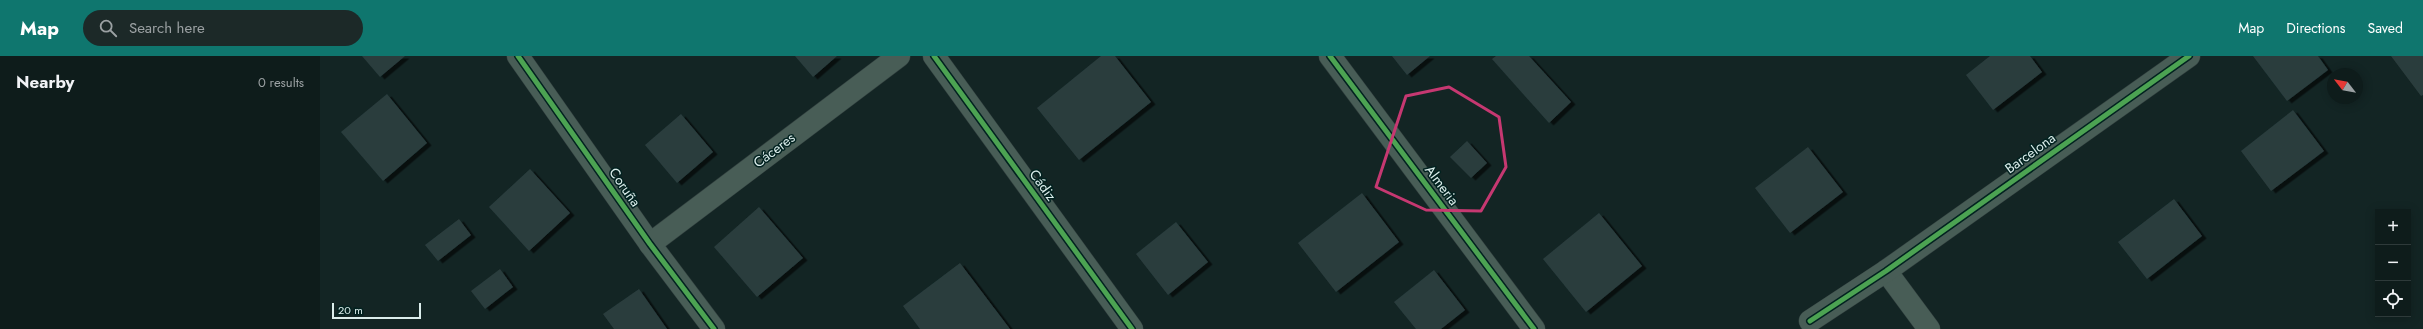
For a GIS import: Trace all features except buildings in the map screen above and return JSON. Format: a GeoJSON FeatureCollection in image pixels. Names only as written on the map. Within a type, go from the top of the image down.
{"type":"FeatureCollection","features":[{"type":"Feature","properties":{"kind":"street","name":"Coruña"},"geometry":{"type":"LineString","coordinates":[[518,56],[650,244],[714,329]]}},
{"type":"Feature","properties":{"kind":"street","name":"Cáceres"},"geometry":{"type":"LineString","coordinates":[[650,244],[899,56]]}},
{"type":"Feature","properties":{"kind":"street","name":"Cádiz"},"geometry":{"type":"LineString","coordinates":[[934,56],[1132,329]]}},
{"type":"Feature","properties":{"kind":"street","name":"Almeria"},"geometry":{"type":"LineString","coordinates":[[1330,56],[1534,329]]}},
{"type":"Feature","properties":{"kind":"street","name":"Barcelona"},"geometry":{"type":"LineString","coordinates":[[1810,322],[1886,271],[2189,56]]}},
{"type":"Feature","properties":{"kind":"street"},"geometry":{"type":"LineString","coordinates":[[1886,271],[1929,329]]}},
{"type":"Feature","properties":{"kind":"highlighted area"},"geometry":{"type":"Polygon","coordinates":[[[1449,87],[1499,117],[1506,167],[1481,211],[1426,210],[1376,187],[1406,96],[1449,87]]]}},
{"type":"Feature","properties":{"kind":"cycle path"},"geometry":{"type":"LineString","coordinates":[[518,56],[650,244],[714,329]]}},
{"type":"Feature","properties":{"kind":"cycle path"},"geometry":{"type":"LineString","coordinates":[[934,56],[1132,329]]}},
{"type":"Feature","properties":{"kind":"cycle path"},"geometry":{"type":"LineString","coordinates":[[1330,56],[1534,329]]}},
{"type":"Feature","properties":{"kind":"cycle path"},"geometry":{"type":"LineString","coordinates":[[1810,321],[1886,271],[2189,56]]}}]}
